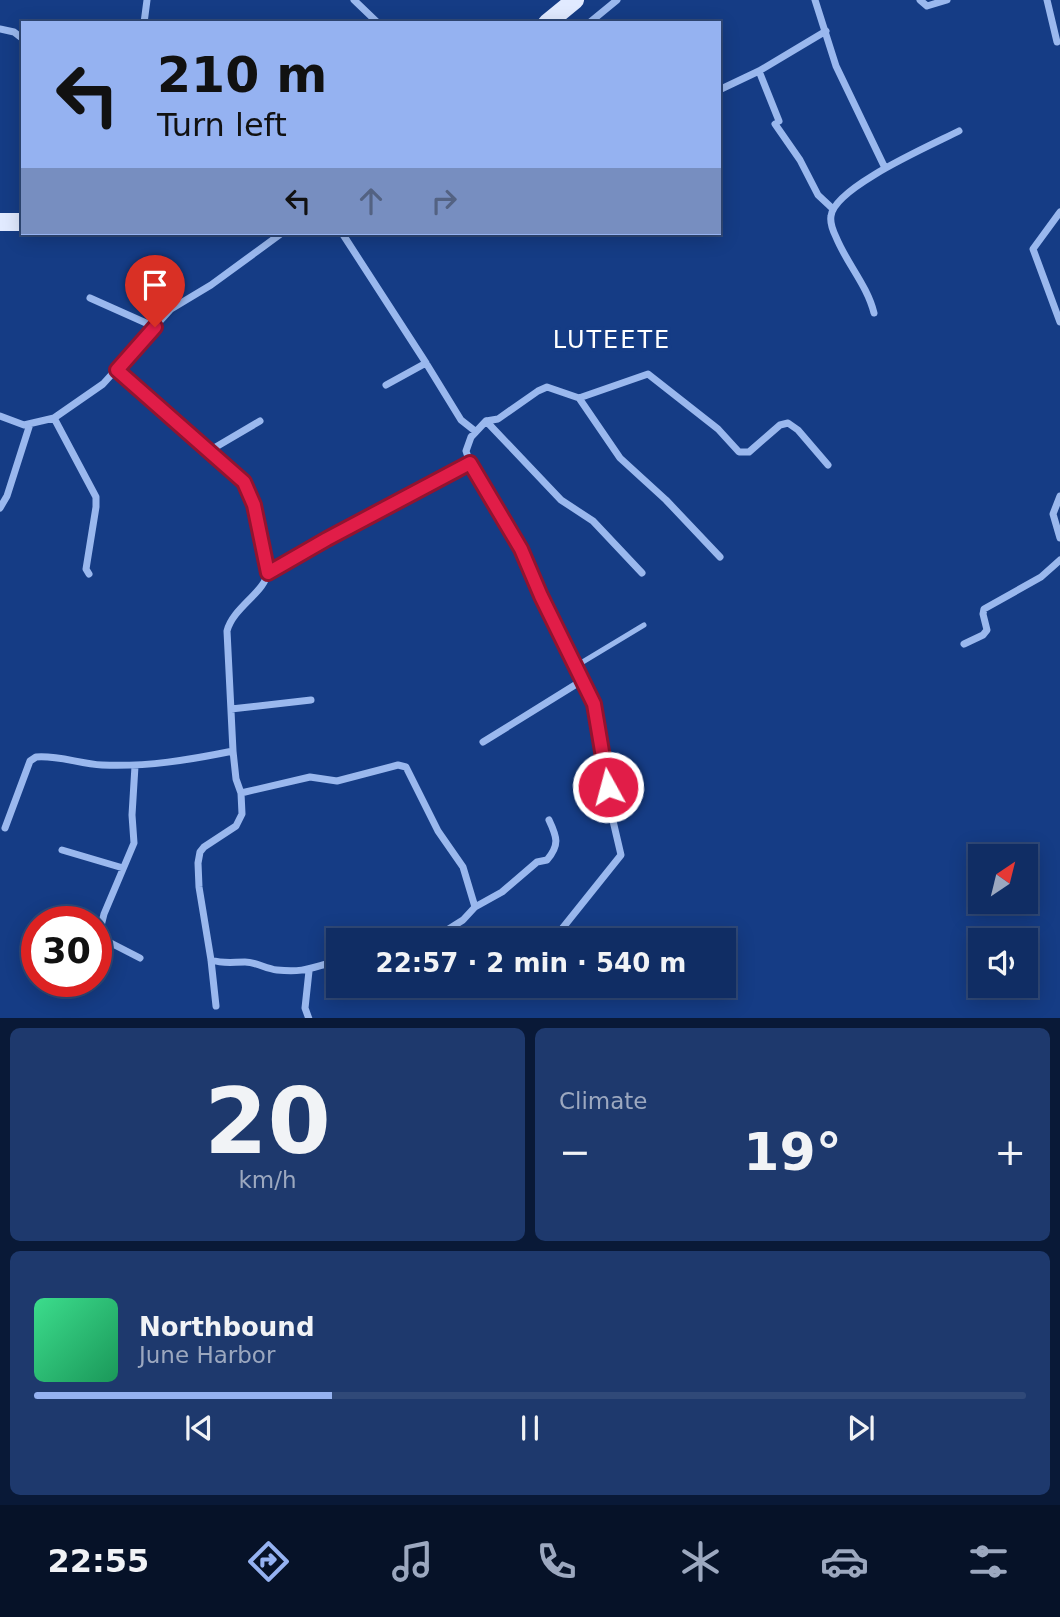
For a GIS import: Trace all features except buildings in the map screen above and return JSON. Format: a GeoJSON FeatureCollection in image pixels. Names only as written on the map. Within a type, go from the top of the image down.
{"type":"FeatureCollection","features":[{"type":"Feature","properties":{"kind":"main road"},"geometry":{"type":"LineString","coordinates":[[549,21],[575,0]]}},
{"type":"Feature","properties":{"kind":"main road"},"geometry":{"type":"LineString","coordinates":[[0,222],[21,222]]}},
{"type":"Feature","properties":{"kind":"street"},"geometry":{"type":"LineString","coordinates":[[144,21],[147,0]]}},
{"type":"Feature","properties":{"kind":"street"},"geometry":{"type":"LineString","coordinates":[[354,0],[377,21]]}},
{"type":"Feature","properties":{"kind":"street"},"geometry":{"type":"LineString","coordinates":[[591,21],[617,0]]}},
{"type":"Feature","properties":{"kind":"street"},"geometry":{"type":"LineString","coordinates":[[815,0],[842,79],[885,168]]}},
{"type":"Feature","properties":{"kind":"street"},"geometry":{"type":"LineString","coordinates":[[920,0],[927,6],[947,0]]}},
{"type":"Feature","properties":{"kind":"street"},"geometry":{"type":"LineString","coordinates":[[1047,0],[1057,42]]}},
{"type":"Feature","properties":{"kind":"street"},"geometry":{"type":"LineString","coordinates":[[0,29],[14,32],[21,37]]}},
{"type":"Feature","properties":{"kind":"street"},"geometry":{"type":"LineString","coordinates":[[721,89],[759,71],[826,31]]}},
{"type":"Feature","properties":{"kind":"street"},"geometry":{"type":"LineString","coordinates":[[759,71],[777,122],[818,195],[834,209]]}},
{"type":"Feature","properties":{"kind":"street"},"geometry":{"type":"LineString","coordinates":[[874,313],[870,297],[836,237],[831,216],[834,209],[850,192],[885,168],[959,131]]}},
{"type":"Feature","properties":{"kind":"street"},"geometry":{"type":"LineString","coordinates":[[1060,212],[1033,249],[1060,323]]}},
{"type":"Feature","properties":{"kind":"street"},"geometry":{"type":"LineString","coordinates":[[0,416],[30,424],[54,418],[90,394],[117,370],[171,309],[211,285],[279,235]]}},
{"type":"Feature","properties":{"kind":"street"},"geometry":{"type":"LineString","coordinates":[[343,235],[461,420],[475,431]]}},
{"type":"Feature","properties":{"kind":"street"},"geometry":{"type":"LineString","coordinates":[[90,298],[155,327]]}},
{"type":"Feature","properties":{"kind":"street"},"geometry":{"type":"LineString","coordinates":[[386,385],[426,363]]}},
{"type":"Feature","properties":{"kind":"street"},"geometry":{"type":"LineString","coordinates":[[117,370],[234,471],[248,489],[254,505],[268,573],[266,580],[229,622],[226,639],[233,751],[236,779],[241,793],[241,819],[228,832],[204,847],[198,857],[199,887],[216,1006]]}},
{"type":"Feature","properties":{"kind":"street"},"geometry":{"type":"LineString","coordinates":[[579,398],[648,374],[718,429],[738,452],[749,452],[779,425],[788,423],[798,430],[828,465]]}},
{"type":"Feature","properties":{"kind":"street"},"geometry":{"type":"LineString","coordinates":[[563,928],[621,856],[610,808],[596,710],[521,549],[470,463],[466,451],[475,431],[486,421],[498,419],[547,387],[579,398],[620,458],[666,500],[720,557]]}},
{"type":"Feature","properties":{"kind":"street"},"geometry":{"type":"LineString","coordinates":[[54,418],[96,497],[86,569],[89,574]]}},
{"type":"Feature","properties":{"kind":"street"},"geometry":{"type":"LineString","coordinates":[[209,451],[260,421]]}},
{"type":"Feature","properties":{"kind":"street"},"geometry":{"type":"LineString","coordinates":[[486,421],[561,500],[593,522],[642,573]]}},
{"type":"Feature","properties":{"kind":"street"},"geometry":{"type":"LineString","coordinates":[[0,508],[30,424]]}},
{"type":"Feature","properties":{"kind":"street"},"geometry":{"type":"LineString","coordinates":[[268,573],[470,463]]}},
{"type":"Feature","properties":{"kind":"street"},"geometry":{"type":"LineString","coordinates":[[1060,496],[1053,514],[1060,538]]}},
{"type":"Feature","properties":{"kind":"street"},"geometry":{"type":"LineString","coordinates":[[964,644],[983,635],[987,630],[984,609],[1041,577],[1060,560]]}},
{"type":"Feature","properties":{"kind":"street"},"geometry":{"type":"LineString","coordinates":[[482,742],[583,680]]}},
{"type":"Feature","properties":{"kind":"street"},"geometry":{"type":"LineString","coordinates":[[231,709],[311,700]]}},
{"type":"Feature","properties":{"kind":"street"},"geometry":{"type":"LineString","coordinates":[[5,828],[33,758],[44,757],[94,765],[135,766],[187,761],[233,751]]}},
{"type":"Feature","properties":{"kind":"street"},"geometry":{"type":"LineString","coordinates":[[241,793],[310,777],[332,781],[398,765],[406,767],[438,831],[463,867],[475,907]]}},
{"type":"Feature","properties":{"kind":"street"},"geometry":{"type":"LineString","coordinates":[[135,766],[132,815],[134,844],[104,914],[100,935],[109,943],[140,958]]}},
{"type":"Feature","properties":{"kind":"street"},"geometry":{"type":"LineString","coordinates":[[450,928],[463,920],[475,907],[502,892],[537,862],[550,857],[558,843],[549,820]]}},
{"type":"Feature","properties":{"kind":"street"},"geometry":{"type":"LineString","coordinates":[[62,850],[123,868]]}},
{"type":"Feature","properties":{"kind":"street"},"geometry":{"type":"LineString","coordinates":[[211,960],[233,964],[244,962],[273,970],[309,971],[326,963]]}},
{"type":"Feature","properties":{"kind":"street"},"geometry":{"type":"LineString","coordinates":[[309,971],[305,1007],[309,1018]]}},
{"type":"Feature","properties":{"kind":"lane"},"geometry":{"type":"LineString","coordinates":[[576,666],[625,639],[644,625]]}},
{"type":"Feature","properties":{"kind":"district","name":"LUTEETE"},"geometry":{"type":"Point","coordinates":[612,340]}},
{"type":"Feature","properties":{"kind":"route"},"geometry":{"type":"LineString","coordinates":[[155,327],[117,370],[244,482],[254,505],[268,573],[470,463],[481,486],[521,549],[532,578],[594,704],[608,787]]}}]}
